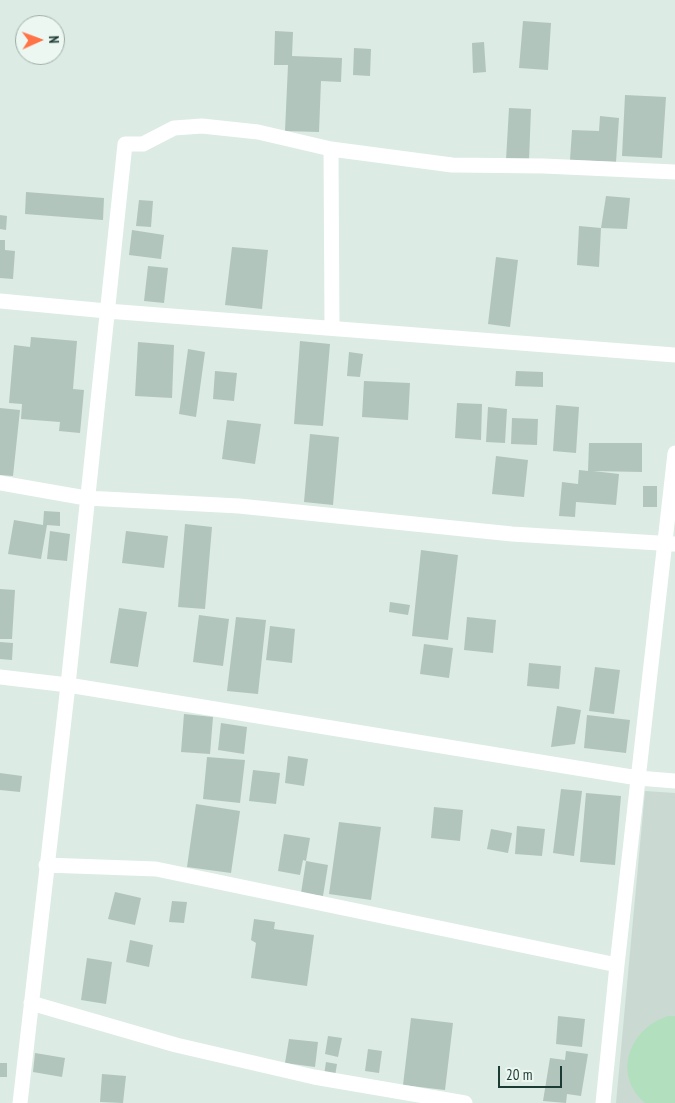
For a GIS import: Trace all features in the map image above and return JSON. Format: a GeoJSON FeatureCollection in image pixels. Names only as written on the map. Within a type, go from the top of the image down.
{"type":"FeatureCollection","features":[{"type":"Feature","properties":{"kind":"street"},"geometry":{"type":"LineString","coordinates":[[20,1103],[68,685],[86,498],[125,144],[143,144],[174,128],[202,126],[258,132],[331,149],[452,165],[544,166],[675,172]]}},
{"type":"Feature","properties":{"kind":"street"},"geometry":{"type":"LineString","coordinates":[[331,149],[332,328]]}},
{"type":"Feature","properties":{"kind":"street"},"geometry":{"type":"LineString","coordinates":[[0,301],[675,355]]}},
{"type":"Feature","properties":{"kind":"street"},"geometry":{"type":"LineString","coordinates":[[603,1103],[638,778],[670,544],[675,454]]}},
{"type":"Feature","properties":{"kind":"street"},"geometry":{"type":"LineString","coordinates":[[0,483],[86,498],[239,506],[512,534],[670,544]]}},
{"type":"Feature","properties":{"kind":"street"},"geometry":{"type":"LineString","coordinates":[[0,677],[68,685],[638,778],[675,781]]}},
{"type":"Feature","properties":{"kind":"street"},"geometry":{"type":"LineString","coordinates":[[46,865],[156,869],[617,965]]}},
{"type":"Feature","properties":{"kind":"street"},"geometry":{"type":"LineString","coordinates":[[30,1004],[176,1045],[314,1077],[465,1103]]}},
{"type":"Feature","properties":{"kind":"shaded area"},"geometry":{"type":"Polygon","coordinates":[[[645,791],[675,793],[675,1103],[616,1103],[645,791]]]}},
{"type":"Feature","properties":{"kind":"green space"},"geometry":{"type":"Polygon","coordinates":[[[668,1016],[675,1016],[675,1103],[645,1103],[635,1091],[629,1079],[627,1066],[630,1053],[635,1041],[644,1031],[655,1022],[668,1016]]]}},
{"type":"Feature","properties":{"kind":"building"},"geometry":{"type":"Polygon","coordinates":[[[523,21],[551,23],[548,70],[519,68],[523,21]]]}},
{"type":"Feature","properties":{"kind":"building"},"geometry":{"type":"Polygon","coordinates":[[[275,31],[293,32],[292,56],[342,58],[341,82],[321,81],[319,132],[285,131],[288,65],[274,65],[275,31]]]}},
{"type":"Feature","properties":{"kind":"building"},"geometry":{"type":"Polygon","coordinates":[[[484,42],[486,72],[473,73],[472,43],[484,42]]]}},
{"type":"Feature","properties":{"kind":"building"},"geometry":{"type":"Polygon","coordinates":[[[354,48],[371,49],[370,76],[353,75],[354,48]]]}},
{"type":"Feature","properties":{"kind":"building"},"geometry":{"type":"Polygon","coordinates":[[[625,95],[666,97],[662,158],[622,156],[625,95]]]}},
{"type":"Feature","properties":{"kind":"building"},"geometry":{"type":"Polygon","coordinates":[[[509,108],[531,109],[529,161],[506,160],[509,108]]]}},
{"type":"Feature","properties":{"kind":"building"},"geometry":{"type":"Polygon","coordinates":[[[600,116],[619,118],[616,162],[570,160],[572,130],[599,131],[600,116]]]}},
{"type":"Feature","properties":{"kind":"building"},"geometry":{"type":"Polygon","coordinates":[[[26,192],[104,198],[103,220],[25,214],[26,192]]]}},
{"type":"Feature","properties":{"kind":"building"},"geometry":{"type":"Polygon","coordinates":[[[606,196],[630,198],[627,229],[601,228],[606,196]]]}},
{"type":"Feature","properties":{"kind":"building"},"geometry":{"type":"Polygon","coordinates":[[[139,200],[153,201],[151,227],[136,226],[139,200]]]}},
{"type":"Feature","properties":{"kind":"building"},"geometry":{"type":"Polygon","coordinates":[[[0,215],[7,216],[6,230],[0,229],[0,215]]]}},
{"type":"Feature","properties":{"kind":"building"},"geometry":{"type":"Polygon","coordinates":[[[579,226],[601,228],[599,267],[577,265],[579,226]]]}},
{"type":"Feature","properties":{"kind":"building"},"geometry":{"type":"Polygon","coordinates":[[[132,230],[164,235],[161,259],[129,255],[132,230]]]}},
{"type":"Feature","properties":{"kind":"building"},"geometry":{"type":"Polygon","coordinates":[[[0,240],[5,240],[5,250],[15,251],[13,279],[0,278],[0,240]]]}},
{"type":"Feature","properties":{"kind":"building"},"geometry":{"type":"Polygon","coordinates":[[[232,247],[268,250],[262,309],[225,305],[232,247]]]}},
{"type":"Feature","properties":{"kind":"building"},"geometry":{"type":"Polygon","coordinates":[[[496,257],[518,260],[510,327],[488,324],[496,257]]]}},
{"type":"Feature","properties":{"kind":"building"},"geometry":{"type":"Polygon","coordinates":[[[148,266],[168,268],[164,303],[144,301],[148,266]]]}},
{"type":"Feature","properties":{"kind":"building"},"geometry":{"type":"Polygon","coordinates":[[[31,337],[77,341],[73,389],[84,390],[80,433],[59,431],[60,422],[21,419],[22,404],[9,403],[14,345],[30,347],[31,337]]]}},
{"type":"Feature","properties":{"kind":"building"},"geometry":{"type":"Polygon","coordinates":[[[300,341],[330,344],[323,426],[294,424],[300,341]]]}},
{"type":"Feature","properties":{"kind":"building"},"geometry":{"type":"Polygon","coordinates":[[[138,342],[174,345],[172,398],[135,396],[138,342]]]}},
{"type":"Feature","properties":{"kind":"building"},"geometry":{"type":"Polygon","coordinates":[[[188,349],[205,352],[196,417],[179,414],[188,349]]]}},
{"type":"Feature","properties":{"kind":"building"},"geometry":{"type":"Polygon","coordinates":[[[349,352],[363,354],[360,377],[347,376],[349,352]]]}},
{"type":"Feature","properties":{"kind":"building"},"geometry":{"type":"Polygon","coordinates":[[[215,371],[237,373],[234,401],[213,399],[215,371]]]}},
{"type":"Feature","properties":{"kind":"building"},"geometry":{"type":"Polygon","coordinates":[[[516,371],[543,372],[543,387],[515,386],[516,371]]]}},
{"type":"Feature","properties":{"kind":"building"},"geometry":{"type":"Polygon","coordinates":[[[364,381],[410,383],[408,420],[362,417],[364,381]]]}},
{"type":"Feature","properties":{"kind":"building"},"geometry":{"type":"Polygon","coordinates":[[[457,403],[482,404],[481,440],[455,438],[457,403]]]}},
{"type":"Feature","properties":{"kind":"building"},"geometry":{"type":"Polygon","coordinates":[[[556,405],[579,407],[576,453],[553,451],[556,405]]]}},
{"type":"Feature","properties":{"kind":"building"},"geometry":{"type":"Polygon","coordinates":[[[488,407],[507,409],[505,443],[486,442],[488,407]]]}},
{"type":"Feature","properties":{"kind":"building"},"geometry":{"type":"Polygon","coordinates":[[[0,408],[20,410],[13,476],[0,475],[0,408]]]}},
{"type":"Feature","properties":{"kind":"building"},"geometry":{"type":"Polygon","coordinates":[[[512,418],[538,419],[537,445],[511,444],[512,418]]]}},
{"type":"Feature","properties":{"kind":"building"},"geometry":{"type":"Polygon","coordinates":[[[227,420],[261,424],[255,464],[222,459],[227,420]]]}},
{"type":"Feature","properties":{"kind":"building"},"geometry":{"type":"Polygon","coordinates":[[[310,434],[339,437],[333,505],[304,502],[310,434]]]}},
{"type":"Feature","properties":{"kind":"building"},"geometry":{"type":"Polygon","coordinates":[[[589,443],[642,443],[642,472],[593,471],[619,474],[616,505],[576,502],[575,517],[559,516],[562,482],[578,484],[579,470],[588,471],[589,443]]]}},
{"type":"Feature","properties":{"kind":"building"},"geometry":{"type":"Polygon","coordinates":[[[496,456],[528,460],[524,497],[492,494],[496,456]]]}},
{"type":"Feature","properties":{"kind":"building"},"geometry":{"type":"Polygon","coordinates":[[[643,486],[657,486],[657,507],[643,507],[643,486]]]}},
{"type":"Feature","properties":{"kind":"building"},"geometry":{"type":"Polygon","coordinates":[[[44,511],[60,512],[60,526],[47,525],[41,559],[8,554],[14,520],[43,525],[44,511]]]}},
{"type":"Feature","properties":{"kind":"building"},"geometry":{"type":"Polygon","coordinates":[[[185,524],[212,527],[205,609],[178,607],[185,524]]]}},
{"type":"Feature","properties":{"kind":"building"},"geometry":{"type":"Polygon","coordinates":[[[50,531],[70,534],[67,561],[47,559],[50,531]]]}},
{"type":"Feature","properties":{"kind":"building"},"geometry":{"type":"Polygon","coordinates":[[[126,531],[168,536],[164,568],[122,563],[126,531]]]}},
{"type":"Feature","properties":{"kind":"building"},"geometry":{"type":"Polygon","coordinates":[[[421,550],[458,555],[448,640],[412,636],[421,550]]]}},
{"type":"Feature","properties":{"kind":"building"},"geometry":{"type":"Polygon","coordinates":[[[0,589],[15,590],[12,639],[0,639],[0,589]]]}},
{"type":"Feature","properties":{"kind":"building"},"geometry":{"type":"Polygon","coordinates":[[[390,602],[410,605],[408,615],[389,612],[390,602]]]}},
{"type":"Feature","properties":{"kind":"building"},"geometry":{"type":"Polygon","coordinates":[[[119,608],[147,612],[138,667],[110,663],[119,608]]]}},
{"type":"Feature","properties":{"kind":"building"},"geometry":{"type":"Polygon","coordinates":[[[199,615],[229,619],[223,666],[193,662],[199,615]]]}},
{"type":"Feature","properties":{"kind":"building"},"geometry":{"type":"Polygon","coordinates":[[[236,617],[266,620],[258,694],[227,691],[236,617]]]}},
{"type":"Feature","properties":{"kind":"building"},"geometry":{"type":"Polygon","coordinates":[[[467,617],[496,620],[493,653],[464,650],[467,617]]]}},
{"type":"Feature","properties":{"kind":"building"},"geometry":{"type":"Polygon","coordinates":[[[270,626],[295,629],[292,663],[266,660],[270,626]]]}},
{"type":"Feature","properties":{"kind":"building"},"geometry":{"type":"Polygon","coordinates":[[[0,642],[13,643],[12,660],[0,659],[0,642]]]}},
{"type":"Feature","properties":{"kind":"building"},"geometry":{"type":"Polygon","coordinates":[[[424,644],[453,648],[449,678],[420,674],[424,644]]]}},
{"type":"Feature","properties":{"kind":"building"},"geometry":{"type":"Polygon","coordinates":[[[529,663],[561,666],[559,689],[527,686],[529,663]]]}},
{"type":"Feature","properties":{"kind":"building"},"geometry":{"type":"Polygon","coordinates":[[[595,667],[620,670],[614,714],[589,711],[595,667]]]}},
{"type":"Feature","properties":{"kind":"building"},"geometry":{"type":"Polygon","coordinates":[[[557,706],[581,710],[575,744],[551,747],[557,706]]]}},
{"type":"Feature","properties":{"kind":"building"},"geometry":{"type":"Polygon","coordinates":[[[184,714],[213,717],[210,754],[181,752],[184,714]]]}},
{"type":"Feature","properties":{"kind":"building"},"geometry":{"type":"Polygon","coordinates":[[[587,715],[630,720],[626,753],[584,748],[587,715]]]}},
{"type":"Feature","properties":{"kind":"building"},"geometry":{"type":"Polygon","coordinates":[[[221,723],[247,727],[244,754],[218,750],[221,723]]]}},
{"type":"Feature","properties":{"kind":"building"},"geometry":{"type":"Polygon","coordinates":[[[288,756],[308,759],[304,786],[285,783],[288,756]]]}},
{"type":"Feature","properties":{"kind":"building"},"geometry":{"type":"Polygon","coordinates":[[[207,757],[245,760],[240,803],[203,799],[207,757]]]}},
{"type":"Feature","properties":{"kind":"building"},"geometry":{"type":"Polygon","coordinates":[[[253,770],[280,773],[276,804],[249,801],[253,770]]]}},
{"type":"Feature","properties":{"kind":"building"},"geometry":{"type":"Polygon","coordinates":[[[0,773],[22,776],[20,792],[0,790],[0,773]]]}},
{"type":"Feature","properties":{"kind":"building"},"geometry":{"type":"Polygon","coordinates":[[[561,789],[582,791],[574,856],[553,853],[561,789]]]}},
{"type":"Feature","properties":{"kind":"building"},"geometry":{"type":"Polygon","coordinates":[[[586,793],[621,796],[615,865],[580,862],[586,793]]]}},
{"type":"Feature","properties":{"kind":"building"},"geometry":{"type":"Polygon","coordinates":[[[196,804],[240,811],[231,873],[187,867],[196,804]]]}},
{"type":"Feature","properties":{"kind":"building"},"geometry":{"type":"Polygon","coordinates":[[[434,807],[463,810],[460,841],[431,838],[434,807]]]}},
{"type":"Feature","properties":{"kind":"building"},"geometry":{"type":"Polygon","coordinates":[[[339,822],[381,827],[371,900],[329,894],[339,822]]]}},
{"type":"Feature","properties":{"kind":"building"},"geometry":{"type":"Polygon","coordinates":[[[517,826],[545,829],[542,856],[515,854],[517,826]]]}},
{"type":"Feature","properties":{"kind":"building"},"geometry":{"type":"Polygon","coordinates":[[[491,829],[512,833],[508,853],[487,849],[491,829]]]}},
{"type":"Feature","properties":{"kind":"building"},"geometry":{"type":"Polygon","coordinates":[[[284,834],[310,838],[306,861],[303,860],[300,875],[278,871],[284,834]]]}},
{"type":"Feature","properties":{"kind":"building"},"geometry":{"type":"Polygon","coordinates":[[[306,861],[328,865],[323,896],[301,893],[306,861]]]}},
{"type":"Feature","properties":{"kind":"building"},"geometry":{"type":"Polygon","coordinates":[[[115,892],[141,898],[135,925],[108,919],[115,892]]]}},
{"type":"Feature","properties":{"kind":"building"},"geometry":{"type":"Polygon","coordinates":[[[172,901],[187,902],[184,923],[169,922],[172,901]]]}},
{"type":"Feature","properties":{"kind":"building"},"geometry":{"type":"Polygon","coordinates":[[[254,919],[275,922],[274,929],[314,935],[307,986],[251,978],[256,943],[251,940],[254,919]]]}},
{"type":"Feature","properties":{"kind":"building"},"geometry":{"type":"Polygon","coordinates":[[[130,940],[153,945],[149,967],[126,962],[130,940]]]}},
{"type":"Feature","properties":{"kind":"building"},"geometry":{"type":"Polygon","coordinates":[[[87,958],[112,962],[106,1004],[81,1000],[87,958]]]}},
{"type":"Feature","properties":{"kind":"building"},"geometry":{"type":"Polygon","coordinates":[[[558,1016],[585,1019],[582,1047],[556,1044],[558,1016]]]}},
{"type":"Feature","properties":{"kind":"building"},"geometry":{"type":"Polygon","coordinates":[[[411,1018],[453,1023],[445,1090],[403,1085],[411,1018]]]}},
{"type":"Feature","properties":{"kind":"building"},"geometry":{"type":"Polygon","coordinates":[[[328,1036],[342,1038],[338,1057],[325,1054],[328,1036]]]}},
{"type":"Feature","properties":{"kind":"building"},"geometry":{"type":"Polygon","coordinates":[[[289,1039],[318,1042],[315,1067],[285,1063],[289,1039]]]}},
{"type":"Feature","properties":{"kind":"building"},"geometry":{"type":"Polygon","coordinates":[[[368,1049],[382,1051],[379,1073],[365,1071],[368,1049]]]}},
{"type":"Feature","properties":{"kind":"building"},"geometry":{"type":"Polygon","coordinates":[[[566,1051],[588,1054],[581,1096],[567,1094],[566,1103],[543,1101],[550,1058],[565,1060],[566,1051]]]}},
{"type":"Feature","properties":{"kind":"building"},"geometry":{"type":"Polygon","coordinates":[[[35,1053],[65,1058],[62,1077],[33,1072],[35,1053]]]}},
{"type":"Feature","properties":{"kind":"building"},"geometry":{"type":"Polygon","coordinates":[[[326,1062],[337,1064],[335,1076],[324,1075],[326,1062]]]}},
{"type":"Feature","properties":{"kind":"building"},"geometry":{"type":"Polygon","coordinates":[[[0,1063],[7,1063],[7,1077],[0,1077],[0,1063]]]}},
{"type":"Feature","properties":{"kind":"building"},"geometry":{"type":"Polygon","coordinates":[[[102,1074],[126,1076],[123,1103],[100,1102],[102,1074]]]}}]}
